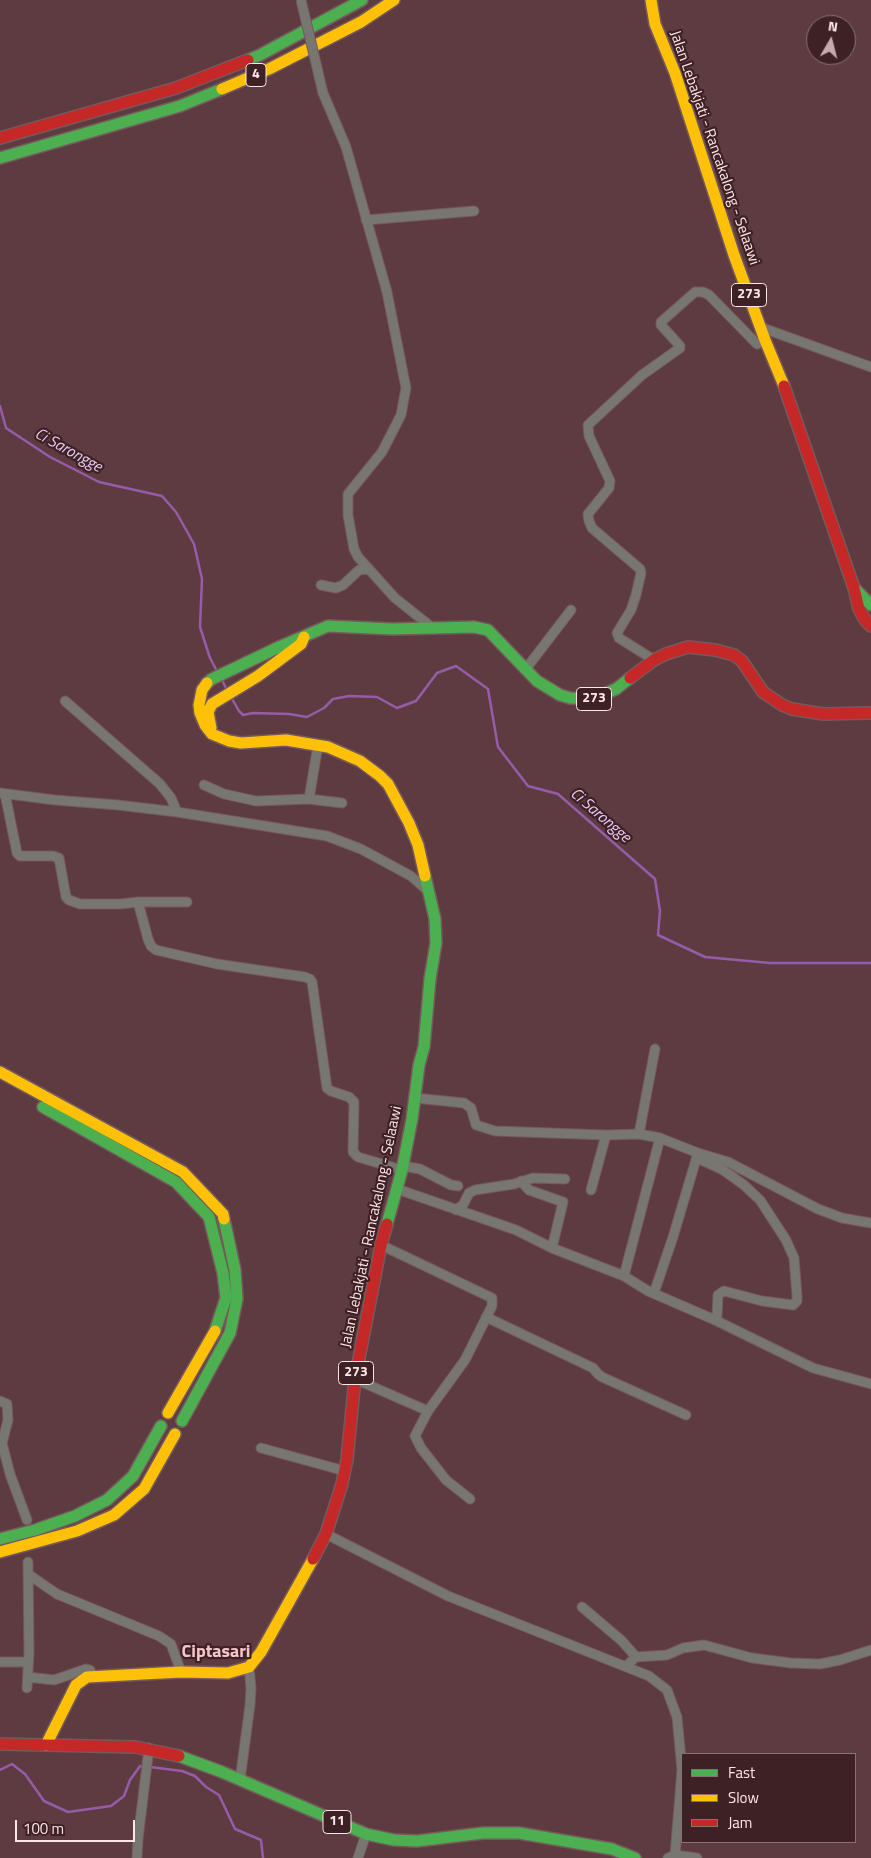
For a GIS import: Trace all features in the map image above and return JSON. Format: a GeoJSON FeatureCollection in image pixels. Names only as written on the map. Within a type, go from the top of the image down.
{"type":"FeatureCollection","features":[{"type":"Feature","properties":{"kind":"main road","name":"4"},"geometry":{"type":"LineString","coordinates":[[0,138],[176,88],[260,55],[362,0]]}},
{"type":"Feature","properties":{"kind":"main road","name":"4"},"geometry":{"type":"LineString","coordinates":[[0,158],[180,106],[269,69],[360,22],[394,0]]}},
{"type":"Feature","properties":{"kind":"main road","name":"Jalan Lebakjati - Rancakalong - Selaawi"},"geometry":{"type":"LineString","coordinates":[[651,0],[655,24],[674,74],[710,185],[760,327],[780,374],[860,609],[865,620],[871,626]]}},
{"type":"Feature","properties":{"kind":"main road","name":"Jalan Lebakjati - Rancakalong - Selaawi"},"geometry":{"type":"LineString","coordinates":[[854,588],[871,605]]}},
{"type":"Feature","properties":{"kind":"main road","name":"273"},"geometry":{"type":"LineString","coordinates":[[212,734],[205,725],[198,705],[202,690],[206,684],[305,635],[328,626],[434,629],[474,626],[488,630],[525,670],[546,687],[570,698],[593,699],[616,689],[654,660],[688,647],[720,651],[734,655],[742,661],[763,692],[782,705],[792,709],[823,714],[871,714]]}},
{"type":"Feature","properties":{"kind":"main road","name":"273"},"geometry":{"type":"LineString","coordinates":[[212,734],[208,712],[212,704],[258,676],[301,644],[305,635]]}},
{"type":"Feature","properties":{"kind":"main road","name":"Jalan Lebakjati - Rancakalong - Selaawi"},"geometry":{"type":"LineString","coordinates":[[212,734],[229,741],[241,743],[286,740],[318,745],[340,751],[360,761],[380,776],[388,784],[415,837],[435,919],[436,943],[430,979],[424,1047],[419,1065],[403,1168],[381,1245],[355,1380],[345,1472],[326,1534],[261,1652],[248,1667]]}},
{"type":"Feature","properties":{"kind":"main road"},"geometry":{"type":"LineString","coordinates":[[0,1072],[183,1172],[224,1214],[235,1270],[237,1299],[230,1333],[182,1421]]}},
{"type":"Feature","properties":{"kind":"main road"},"geometry":{"type":"LineString","coordinates":[[0,1083],[176,1182],[209,1217],[223,1273],[226,1298],[217,1328],[168,1413]]}},
{"type":"Feature","properties":{"kind":"main road"},"geometry":{"type":"LineString","coordinates":[[0,1538],[35,1530],[75,1516],[107,1500],[133,1476],[161,1426]]}},
{"type":"Feature","properties":{"kind":"main road"},"geometry":{"type":"LineString","coordinates":[[0,1552],[37,1544],[77,1531],[114,1515],[144,1490],[175,1434]]}},
{"type":"Feature","properties":{"kind":"main road"},"geometry":{"type":"LineString","coordinates":[[46,1745],[76,1685],[83,1679],[92,1676],[181,1672],[228,1673],[248,1667]]}},
{"type":"Feature","properties":{"kind":"main road","name":"11"},"geometry":{"type":"LineString","coordinates":[[0,1744],[149,1748],[183,1757],[366,1834],[406,1841],[484,1833],[519,1833],[612,1849],[635,1858]]}},
{"type":"Feature","properties":{"kind":"street"},"geometry":{"type":"LineString","coordinates":[[301,0],[323,93],[346,147],[387,292],[406,388],[401,415],[382,452],[348,494],[348,514],[354,548],[358,557],[395,598],[434,629]]}},
{"type":"Feature","properties":{"kind":"street"},"geometry":{"type":"LineString","coordinates":[[366,220],[474,211]]}},
{"type":"Feature","properties":{"kind":"street"},"geometry":{"type":"LineString","coordinates":[[654,660],[618,636],[631,610],[641,573],[640,569],[592,528],[589,521],[588,514],[609,488],[610,481],[589,436],[588,425],[642,375],[680,348],[660,323],[696,292],[703,292],[709,295],[756,344],[765,340]]}},
{"type":"Feature","properties":{"kind":"street"},"geometry":{"type":"LineString","coordinates":[[760,327],[871,367]]}},
{"type":"Feature","properties":{"kind":"street"},"geometry":{"type":"LineString","coordinates":[[320,585],[336,588],[343,585],[359,570],[369,568]]}},
{"type":"Feature","properties":{"kind":"street"},"geometry":{"type":"LineString","coordinates":[[525,670],[571,610]]}},
{"type":"Feature","properties":{"kind":"street"},"geometry":{"type":"LineString","coordinates":[[65,701],[160,784],[171,798],[178,812]]}},
{"type":"Feature","properties":{"kind":"street"},"geometry":{"type":"LineString","coordinates":[[309,799],[318,745]]}},
{"type":"Feature","properties":{"kind":"street"},"geometry":{"type":"LineString","coordinates":[[204,785],[224,794],[256,801],[309,799],[342,803]]}},
{"type":"Feature","properties":{"kind":"street"},"geometry":{"type":"LineString","coordinates":[[187,902],[80,904],[69,900],[66,897],[59,858],[53,856],[23,857],[19,855],[2,794],[118,804],[327,836],[361,849],[411,876],[429,892]]}},
{"type":"Feature","properties":{"kind":"street"},"geometry":{"type":"LineString","coordinates":[[138,902],[148,939],[156,950],[217,964],[310,979],[312,982],[327,1088],[331,1092],[349,1097],[354,1102],[353,1152],[358,1157],[403,1168],[420,1169],[451,1185],[458,1186]]}},
{"type":"Feature","properties":{"kind":"street"},"geometry":{"type":"LineString","coordinates":[[639,1134],[655,1049]]}},
{"type":"Feature","properties":{"kind":"street"},"geometry":{"type":"LineString","coordinates":[[415,1098],[464,1103],[471,1108],[476,1125],[495,1131],[606,1135],[639,1134],[660,1138],[715,1166],[744,1185],[760,1200],[786,1240],[794,1258],[797,1296],[795,1304],[790,1306],[724,1291],[718,1295],[717,1316],[715,1320]]}},
{"type":"Feature","properties":{"kind":"street"},"geometry":{"type":"LineString","coordinates":[[591,1190],[606,1135]]}},
{"type":"Feature","properties":{"kind":"street"},"geometry":{"type":"LineString","coordinates":[[624,1276],[660,1138]]}},
{"type":"Feature","properties":{"kind":"street"},"geometry":{"type":"LineString","coordinates":[[697,1156],[728,1162],[818,1209],[842,1218],[871,1222]]}},
{"type":"Feature","properties":{"kind":"street"},"geometry":{"type":"LineString","coordinates":[[654,1293],[697,1156]]}},
{"type":"Feature","properties":{"kind":"street"},"geometry":{"type":"LineString","coordinates":[[715,1166],[728,1162]]}},
{"type":"Feature","properties":{"kind":"street"},"geometry":{"type":"LineString","coordinates":[[456,1210],[463,1205],[469,1193],[475,1190],[514,1184],[534,1178],[565,1179]]}},
{"type":"Feature","properties":{"kind":"street"},"geometry":{"type":"LineString","coordinates":[[521,1181],[529,1190],[563,1202],[552,1248]]}},
{"type":"Feature","properties":{"kind":"street"},"geometry":{"type":"LineString","coordinates":[[397,1189],[516,1230],[552,1248],[624,1276],[654,1293],[715,1320],[813,1368],[871,1384]]}},
{"type":"Feature","properties":{"kind":"street"},"geometry":{"type":"LineString","coordinates":[[381,1245],[492,1298],[492,1304],[465,1360],[428,1411],[417,1432],[416,1440],[446,1480],[470,1499]]}},
{"type":"Feature","properties":{"kind":"street"},"geometry":{"type":"LineString","coordinates":[[486,1317],[593,1368],[602,1377],[686,1415]]}},
{"type":"Feature","properties":{"kind":"street"},"geometry":{"type":"LineString","coordinates":[[355,1380],[428,1411]]}},
{"type":"Feature","properties":{"kind":"street"},"geometry":{"type":"LineString","coordinates":[[0,1401],[6,1404],[8,1420],[1,1442],[10,1474],[27,1520]]}},
{"type":"Feature","properties":{"kind":"street"},"geometry":{"type":"LineString","coordinates":[[261,1448],[345,1472]]}},
{"type":"Feature","properties":{"kind":"street"},"geometry":{"type":"LineString","coordinates":[[326,1534],[448,1596],[649,1676],[666,1690],[677,1717],[681,1759]]}},
{"type":"Feature","properties":{"kind":"street"},"geometry":{"type":"LineString","coordinates":[[27,1688],[28,1562]]}},
{"type":"Feature","properties":{"kind":"street"},"geometry":{"type":"LineString","coordinates":[[28,1574],[57,1594],[159,1636],[171,1644],[181,1672]]}},
{"type":"Feature","properties":{"kind":"street"},"geometry":{"type":"LineString","coordinates":[[582,1607],[622,1641],[636,1657]]}},
{"type":"Feature","properties":{"kind":"street"},"geometry":{"type":"LineString","coordinates":[[626,1666],[636,1657],[667,1655],[683,1648],[704,1645],[752,1658],[820,1664],[871,1650]]}},
{"type":"Feature","properties":{"kind":"street"},"geometry":{"type":"LineString","coordinates":[[0,1662],[28,1662]]}},
{"type":"Feature","properties":{"kind":"street"},"geometry":{"type":"LineString","coordinates":[[240,1780],[250,1705],[251,1688],[248,1667]]}},
{"type":"Feature","properties":{"kind":"street"},"geometry":{"type":"LineString","coordinates":[[28,1677],[54,1680],[86,1669],[90,1670],[92,1676]]}},
{"type":"Feature","properties":{"kind":"street"},"geometry":{"type":"LineString","coordinates":[[138,1858],[138,1839],[149,1748]]}},
{"type":"Feature","properties":{"kind":"street"},"geometry":{"type":"LineString","coordinates":[[681,1779],[672,1856],[698,1858]]}},
{"type":"Feature","properties":{"kind":"street"},"geometry":{"type":"LineString","coordinates":[[358,1858],[366,1834]]}},
{"type":"Feature","properties":{"kind":"waterway","name":"Ci Sarongge"},"geometry":{"type":"LineString","coordinates":[[0,406],[6,428],[50,457],[99,482],[162,496],[176,512],[194,544],[202,579],[200,627],[210,658],[218,673]]}},
{"type":"Feature","properties":{"kind":"waterway","name":"Ci Sarongge"},"geometry":{"type":"LineString","coordinates":[[231,697],[243,715],[253,713],[289,714],[307,717],[324,708],[333,699],[349,696],[377,697],[397,708],[416,701],[437,673],[456,666],[488,689],[498,747],[528,786],[558,794],[655,879],[660,911],[658,935],[705,957],[770,963],[871,963]]}},
{"type":"Feature","properties":{"kind":"waterway","name":"Ci Sarongge"},"geometry":{"type":"LineString","coordinates":[[222,680],[227,690]]}},
{"type":"Feature","properties":{"kind":"waterway"},"geometry":{"type":"LineString","coordinates":[[0,1770],[12,1764],[25,1774],[44,1801],[68,1812],[111,1806],[124,1796],[130,1780],[140,1766],[144,1767]]}},
{"type":"Feature","properties":{"kind":"waterway"},"geometry":{"type":"LineString","coordinates":[[150,1767],[182,1771],[195,1776],[206,1787],[219,1795],[235,1829],[261,1840],[263,1858]]}},
{"type":"Feature","properties":{"kind":"traffic: fast"},"geometry":{"type":"LineString","coordinates":[[248,60],[362,0]]}},
{"type":"Feature","properties":{"kind":"traffic: fast"},"geometry":{"type":"LineString","coordinates":[[0,158],[180,106],[222,89]]}},
{"type":"Feature","properties":{"kind":"traffic: fast"},"geometry":{"type":"LineString","coordinates":[[854,588],[871,605]]}},
{"type":"Feature","properties":{"kind":"traffic: fast"},"geometry":{"type":"LineString","coordinates":[[207,683],[279,647],[328,626],[392,629],[474,627],[488,630],[537,681],[560,695],[570,698],[593,699],[616,689],[630,678]]}},
{"type":"Feature","properties":{"kind":"traffic: fast"},"geometry":{"type":"LineString","coordinates":[[387,1224],[402,1170],[412,1119],[419,1065],[424,1047],[430,979],[436,943],[435,919],[425,876]]}},
{"type":"Feature","properties":{"kind":"traffic: fast"},"geometry":{"type":"LineString","coordinates":[[43,1107],[176,1182],[209,1217],[223,1273],[226,1298],[215,1331]]}},
{"type":"Feature","properties":{"kind":"traffic: fast"},"geometry":{"type":"LineString","coordinates":[[182,1421],[230,1333],[237,1299],[235,1270],[224,1219]]}},
{"type":"Feature","properties":{"kind":"traffic: fast"},"geometry":{"type":"LineString","coordinates":[[0,1539],[35,1530],[75,1516],[107,1500],[133,1476],[161,1426]]}},
{"type":"Feature","properties":{"kind":"traffic: fast"},"geometry":{"type":"LineString","coordinates":[[179,1756],[222,1772],[366,1834],[394,1840],[417,1841],[483,1833],[519,1833],[612,1849],[635,1858]]}},
{"type":"Feature","properties":{"kind":"traffic: slow"},"geometry":{"type":"LineString","coordinates":[[222,89],[269,69],[361,22],[394,0]]}},
{"type":"Feature","properties":{"kind":"traffic: slow"},"geometry":{"type":"LineString","coordinates":[[651,0],[655,24],[675,73],[734,255],[784,386]]}},
{"type":"Feature","properties":{"kind":"traffic: slow"},"geometry":{"type":"LineString","coordinates":[[211,728],[208,712],[212,704],[258,676],[301,644],[304,637]]}},
{"type":"Feature","properties":{"kind":"traffic: slow"},"geometry":{"type":"LineString","coordinates":[[207,683],[202,690],[199,705],[205,725],[212,734],[229,741],[241,743],[286,740],[328,747],[360,761],[380,776],[388,784],[409,823],[418,845],[425,876]]}},
{"type":"Feature","properties":{"kind":"traffic: slow"},"geometry":{"type":"LineString","coordinates":[[0,1072],[183,1172],[223,1214],[224,1219]]}},
{"type":"Feature","properties":{"kind":"traffic: slow"},"geometry":{"type":"LineString","coordinates":[[168,1413],[215,1331]]}},
{"type":"Feature","properties":{"kind":"traffic: slow"},"geometry":{"type":"LineString","coordinates":[[0,1552],[77,1531],[114,1515],[144,1489],[175,1434]]}},
{"type":"Feature","properties":{"kind":"traffic: slow"},"geometry":{"type":"LineString","coordinates":[[46,1745],[76,1685],[87,1677],[181,1672],[228,1673],[249,1667],[261,1652],[313,1559]]}},
{"type":"Feature","properties":{"kind":"traffic: jam"},"geometry":{"type":"LineString","coordinates":[[0,138],[176,88],[248,60]]}},
{"type":"Feature","properties":{"kind":"traffic: jam"},"geometry":{"type":"LineString","coordinates":[[784,386],[854,588],[859,609],[871,626]]}},
{"type":"Feature","properties":{"kind":"traffic: jam"},"geometry":{"type":"LineString","coordinates":[[630,678],[654,660],[666,654],[688,647],[715,650],[734,655],[742,661],[763,692],[782,705],[792,709],[823,714],[871,713]]}},
{"type":"Feature","properties":{"kind":"traffic: jam"},"geometry":{"type":"LineString","coordinates":[[313,1559],[326,1534],[342,1484],[347,1459],[355,1379],[381,1245],[387,1224]]}},
{"type":"Feature","properties":{"kind":"traffic: jam"},"geometry":{"type":"LineString","coordinates":[[0,1744],[135,1747],[179,1756]]}},
{"type":"Feature","properties":{"kind":"district","name":"Ciptasari"},"geometry":{"type":"Point","coordinates":[216,1653]}}]}
